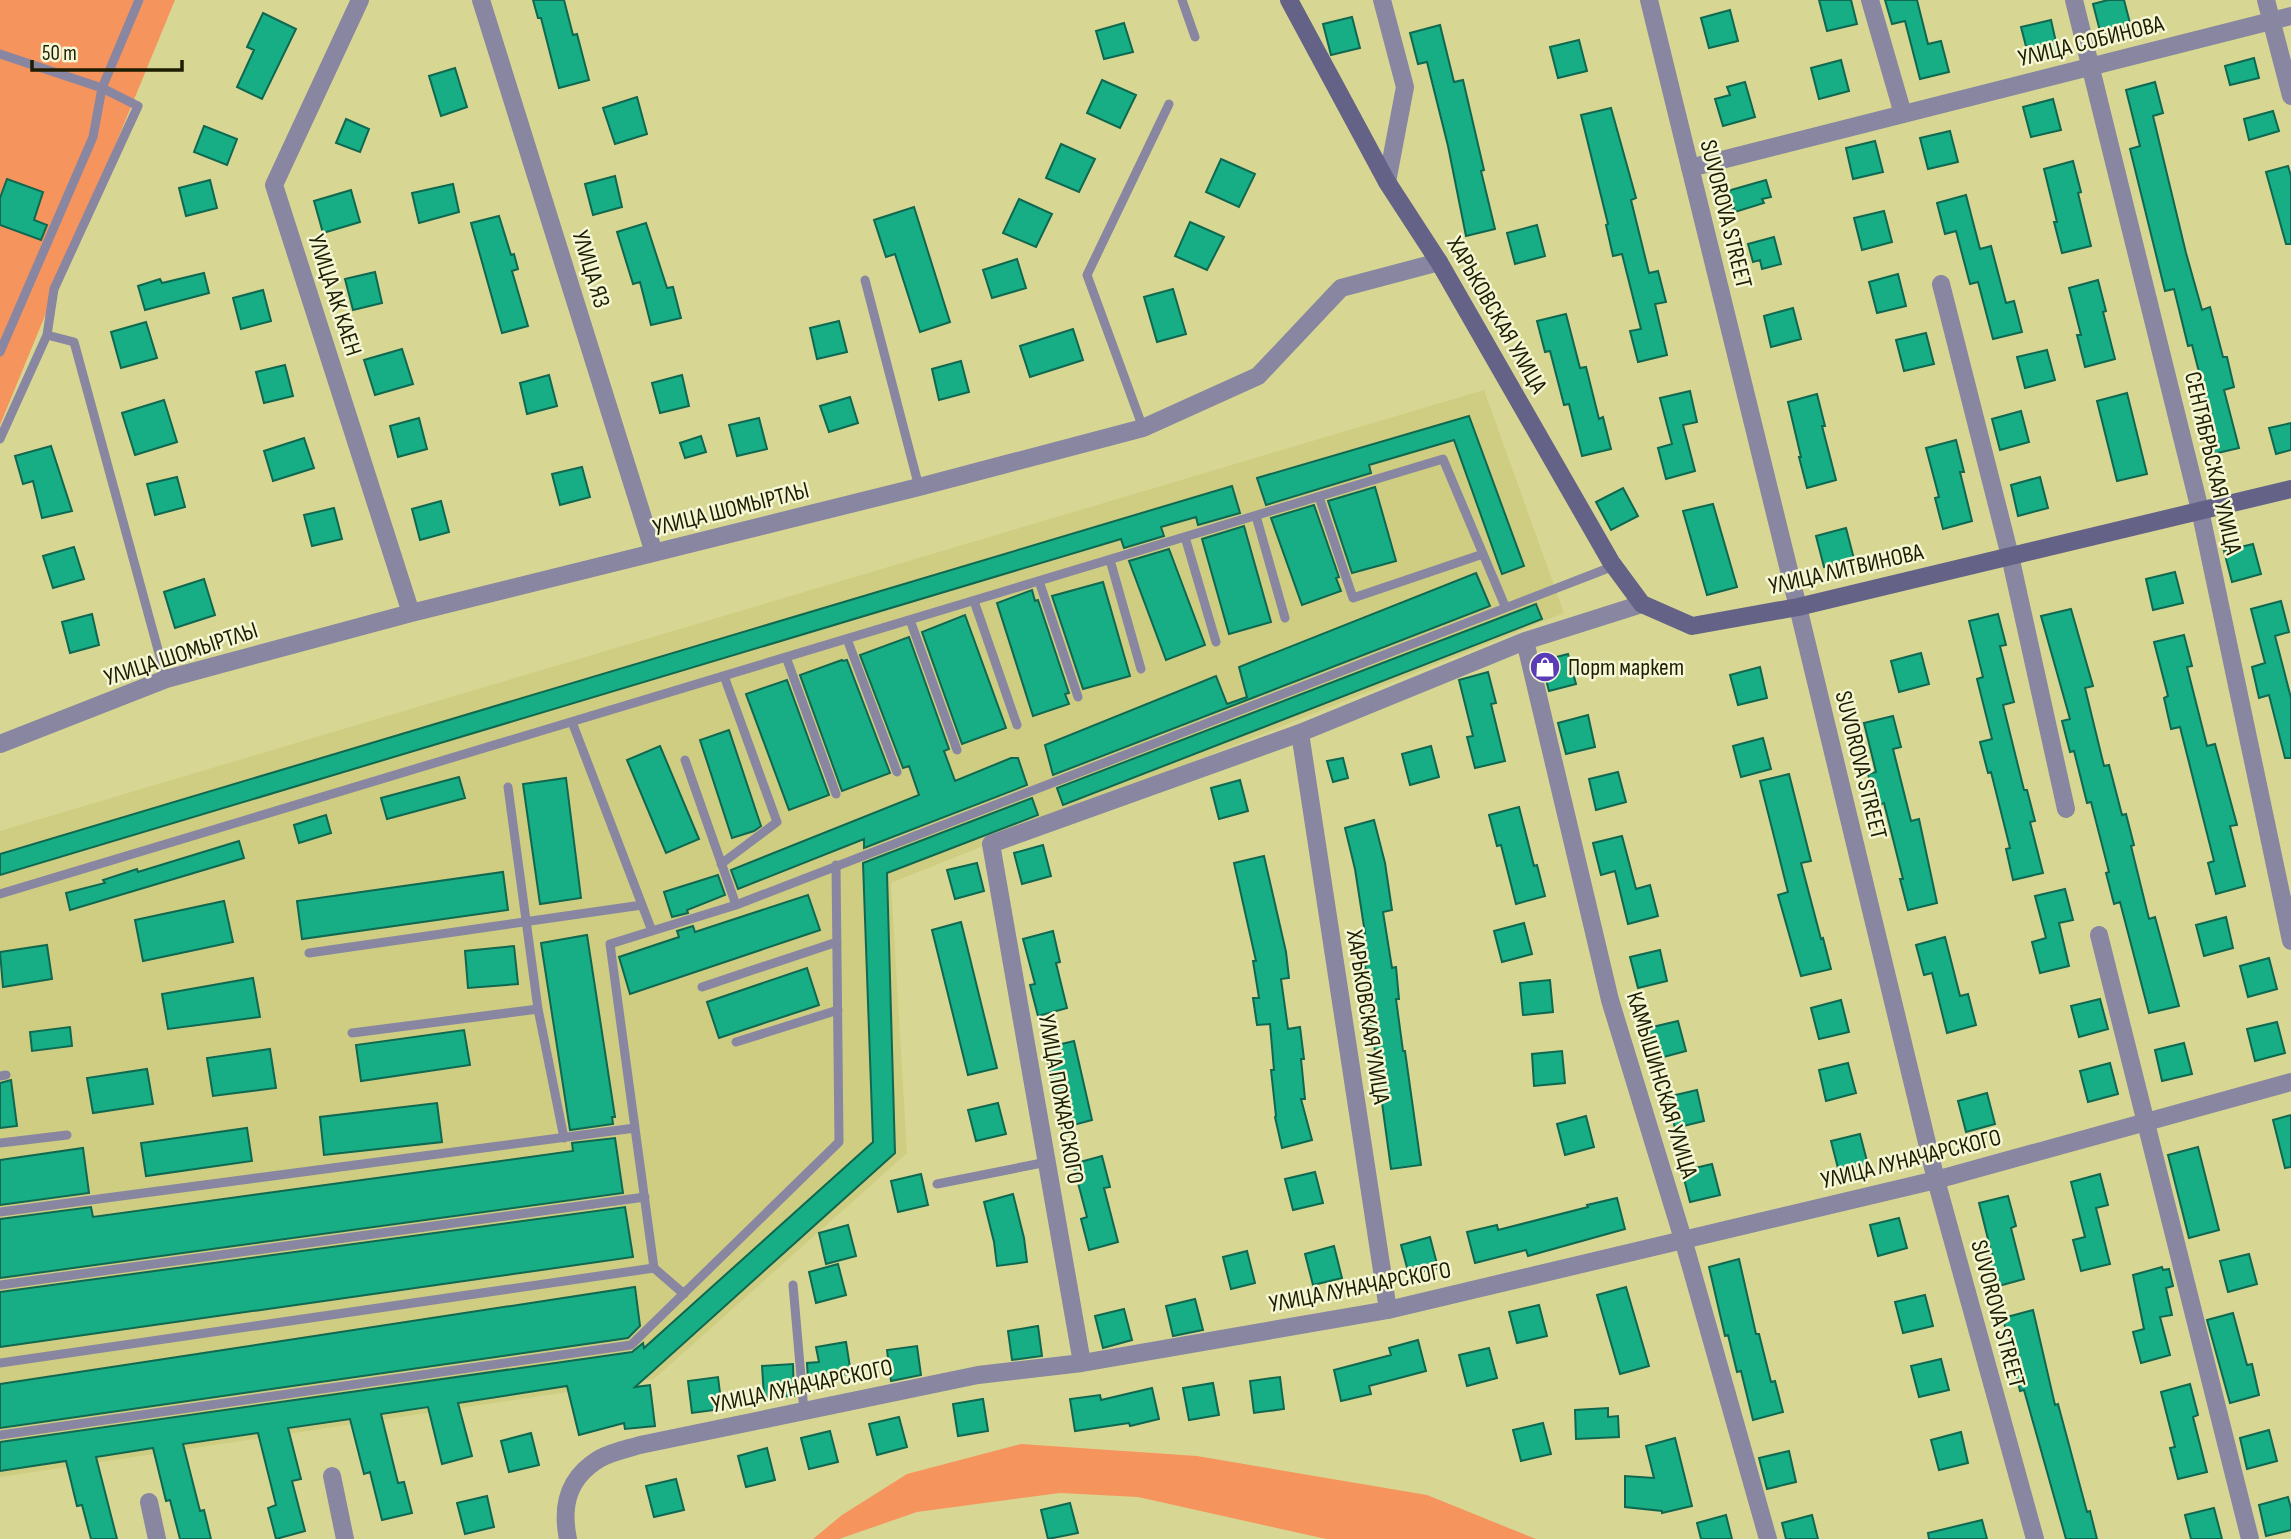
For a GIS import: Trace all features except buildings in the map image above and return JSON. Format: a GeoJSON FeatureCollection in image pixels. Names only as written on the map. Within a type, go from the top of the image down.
{"type":"FeatureCollection","features":[{"type":"Feature","properties":{"kind":"street","name":"УЛИЦА АК КАЕН"},"geometry":{"type":"LineString","coordinates":[[360,0],[274,186],[411,613]]}},
{"type":"Feature","properties":{"kind":"street","name":"УЛИЦА ЯЗ"},"geometry":{"type":"LineString","coordinates":[[481,0],[654,553]]}},
{"type":"Feature","properties":{"kind":"street","name":"ХАРЬКОВСКАЯ УЛИЦА"},"geometry":{"type":"LineString","coordinates":[[1289,0],[1387,182],[1438,262],[1614,566],[1642,604]]}},
{"type":"Feature","properties":{"kind":"street"},"geometry":{"type":"LineString","coordinates":[[1382,0],[1405,87],[1387,182]]}},
{"type":"Feature","properties":{"kind":"street","name":"SUVOROVA STREET"},"geometry":{"type":"LineString","coordinates":[[1648,0],[1936,1180],[2035,1539]]}},
{"type":"Feature","properties":{"kind":"street"},"geometry":{"type":"LineString","coordinates":[[1870,0],[1903,114]]}},
{"type":"Feature","properties":{"kind":"street","name":"СЕНТЯБРЬСКАЯ УЛИЦА"},"geometry":{"type":"LineString","coordinates":[[2074,0],[2200,510],[2291,941]]}},
{"type":"Feature","properties":{"kind":"street"},"geometry":{"type":"LineString","coordinates":[[2266,0],[2291,96]]}},
{"type":"Feature","properties":{"kind":"street","name":"УЛИЦА СОБИНОВА"},"geometry":{"type":"LineString","coordinates":[[1690,168],[2291,16]]}},
{"type":"Feature","properties":{"kind":"street","name":"УЛИЦА ШОМЫРТЛЫ"},"geometry":{"type":"LineString","coordinates":[[0,744],[166,679],[411,613],[919,488],[1143,428],[1258,376],[1341,288],[1438,262]]}},
{"type":"Feature","properties":{"kind":"street"},"geometry":{"type":"LineString","coordinates":[[1941,285],[2010,556],[2066,808]]}},
{"type":"Feature","properties":{"kind":"street","name":"УЛИЦА ЛИТВИНОВА"},"geometry":{"type":"LineString","coordinates":[[1642,604],[1692,625],[1798,607],[2291,489]]}},
{"type":"Feature","properties":{"kind":"street"},"geometry":{"type":"LineString","coordinates":[[1300,733],[1525,641],[1642,604]]}},
{"type":"Feature","properties":{"kind":"street","name":"КАМЫШИНСКАЯ УЛИЦА"},"geometry":{"type":"LineString","coordinates":[[1525,641],[1610,1000],[1683,1239],[1768,1539]]}},
{"type":"Feature","properties":{"kind":"street","name":"ХАРЬКОВСКАЯ УЛИЦА"},"geometry":{"type":"LineString","coordinates":[[1300,733],[1388,1310]]}},
{"type":"Feature","properties":{"kind":"street","name":"УЛИЦА ПОЖАРСКОГО"},"geometry":{"type":"LineString","coordinates":[[1082,1363],[991,844],[1300,733]]}},
{"type":"Feature","properties":{"kind":"street"},"geometry":{"type":"LineString","coordinates":[[2099,935],[2250,1539]]}},
{"type":"Feature","properties":{"kind":"street","name":"УЛИЦА ЛУНАЧАРСКОГО"},"geometry":{"type":"LineString","coordinates":[[568,1539],[564,1518],[570,1490],[580,1474],[600,1458],[640,1445],[978,1375],[1082,1363],[1388,1310],[1936,1180],[2291,1082]]}},
{"type":"Feature","properties":{"kind":"street"},"geometry":{"type":"LineString","coordinates":[[332,1476],[345,1539]]}},
{"type":"Feature","properties":{"kind":"street"},"geometry":{"type":"LineString","coordinates":[[149,1502],[158,1539]]}},
{"type":"Feature","properties":{"kind":"lane"},"geometry":{"type":"LineString","coordinates":[[0,352],[93,136],[102,88],[139,0]]}},
{"type":"Feature","properties":{"kind":"lane"},"geometry":{"type":"LineString","coordinates":[[1182,0],[1195,37]]}},
{"type":"Feature","properties":{"kind":"lane"},"geometry":{"type":"LineString","coordinates":[[0,54],[102,88],[138,106],[54,289],[47,335],[0,439]]}},
{"type":"Feature","properties":{"kind":"lane"},"geometry":{"type":"LineString","coordinates":[[1143,428],[1087,275],[1169,104]]}},
{"type":"Feature","properties":{"kind":"lane"},"geometry":{"type":"LineString","coordinates":[[865,280],[919,488]]}},
{"type":"Feature","properties":{"kind":"lane"},"geometry":{"type":"LineString","coordinates":[[47,335],[74,342],[166,679]]}},
{"type":"Feature","properties":{"kind":"lane"},"geometry":{"type":"LineString","coordinates":[[0,894],[1443,459],[1505,606]]}},
{"type":"Feature","properties":{"kind":"lane"},"geometry":{"type":"LineString","coordinates":[[1319,497],[1353,597],[1483,554]]}},
{"type":"Feature","properties":{"kind":"lane"},"geometry":{"type":"LineString","coordinates":[[1256,516],[1285,618]]}},
{"type":"Feature","properties":{"kind":"lane"},"geometry":{"type":"LineString","coordinates":[[1185,537],[1216,642]]}},
{"type":"Feature","properties":{"kind":"lane"},"geometry":{"type":"LineString","coordinates":[[1110,560],[1141,670]]}},
{"type":"Feature","properties":{"kind":"lane"},"geometry":{"type":"LineString","coordinates":[[684,1294],[654,1268],[610,944],[736,905],[1614,566]]}},
{"type":"Feature","properties":{"kind":"lane"},"geometry":{"type":"LineString","coordinates":[[1039,581],[1078,697]]}},
{"type":"Feature","properties":{"kind":"lane"},"geometry":{"type":"LineString","coordinates":[[974,601],[1017,725]]}},
{"type":"Feature","properties":{"kind":"lane"},"geometry":{"type":"LineString","coordinates":[[910,620],[957,750]]}},
{"type":"Feature","properties":{"kind":"lane"},"geometry":{"type":"LineString","coordinates":[[847,639],[897,772]]}},
{"type":"Feature","properties":{"kind":"lane"},"geometry":{"type":"LineString","coordinates":[[786,657],[836,794]]}},
{"type":"Feature","properties":{"kind":"lane"},"geometry":{"type":"LineString","coordinates":[[721,864],[777,822],[724,676]]}},
{"type":"Feature","properties":{"kind":"lane"},"geometry":{"type":"LineString","coordinates":[[572,722],[652,931]]}},
{"type":"Feature","properties":{"kind":"lane"},"geometry":{"type":"LineString","coordinates":[[685,760],[736,905]]}},
{"type":"Feature","properties":{"kind":"lane"},"geometry":{"type":"LineString","coordinates":[[508,787],[538,1009],[564,1138]]}},
{"type":"Feature","properties":{"kind":"lane"},"geometry":{"type":"LineString","coordinates":[[0,1435],[631,1345],[839,1142],[836,866]]}},
{"type":"Feature","properties":{"kind":"lane"},"geometry":{"type":"LineString","coordinates":[[309,953],[642,905]]}},
{"type":"Feature","properties":{"kind":"lane"},"geometry":{"type":"LineString","coordinates":[[702,987],[837,942]]}},
{"type":"Feature","properties":{"kind":"lane"},"geometry":{"type":"LineString","coordinates":[[352,1032],[538,1009]]}},
{"type":"Feature","properties":{"kind":"lane"},"geometry":{"type":"LineString","coordinates":[[736,1042],[838,1010]]}},
{"type":"Feature","properties":{"kind":"lane"},"geometry":{"type":"LineString","coordinates":[[0,1212],[635,1128]]}},
{"type":"Feature","properties":{"kind":"lane"},"geometry":{"type":"LineString","coordinates":[[0,1143],[66,1135]]}},
{"type":"Feature","properties":{"kind":"lane"},"geometry":{"type":"LineString","coordinates":[[937,1184],[1047,1162]]}},
{"type":"Feature","properties":{"kind":"lane"},"geometry":{"type":"LineString","coordinates":[[0,1285],[645,1197]]}},
{"type":"Feature","properties":{"kind":"lane"},"geometry":{"type":"LineString","coordinates":[[0,1363],[654,1268]]}},
{"type":"Feature","properties":{"kind":"lane"},"geometry":{"type":"LineString","coordinates":[[793,1285],[804,1411]]}},
{"type":"Feature","properties":{"kind":"shaded area"},"geometry":{"type":"Polygon","coordinates":[[[0,0],[175,0],[0,425],[0,0]]]}},
{"type":"Feature","properties":{"kind":"shaded area"},"geometry":{"type":"Polygon","coordinates":[[[1484,390],[1564,613],[891,883],[907,1153],[654,1379],[0,1477],[0,831],[1484,390]]]}},
{"type":"Feature","properties":{"kind":"shaded area"},"geometry":{"type":"Polygon","coordinates":[[[1021,1444],[1197,1456],[1427,1495],[1536,1539],[1326,1539],[1138,1497],[1060,1493],[917,1512],[839,1539],[813,1539],[842,1515],[907,1474],[1021,1444]]]}},
{"type":"Feature","properties":{"kind":"place","name":"Порт маркет"},"geometry":{"type":"Point","coordinates":[1545,667]}}]}
